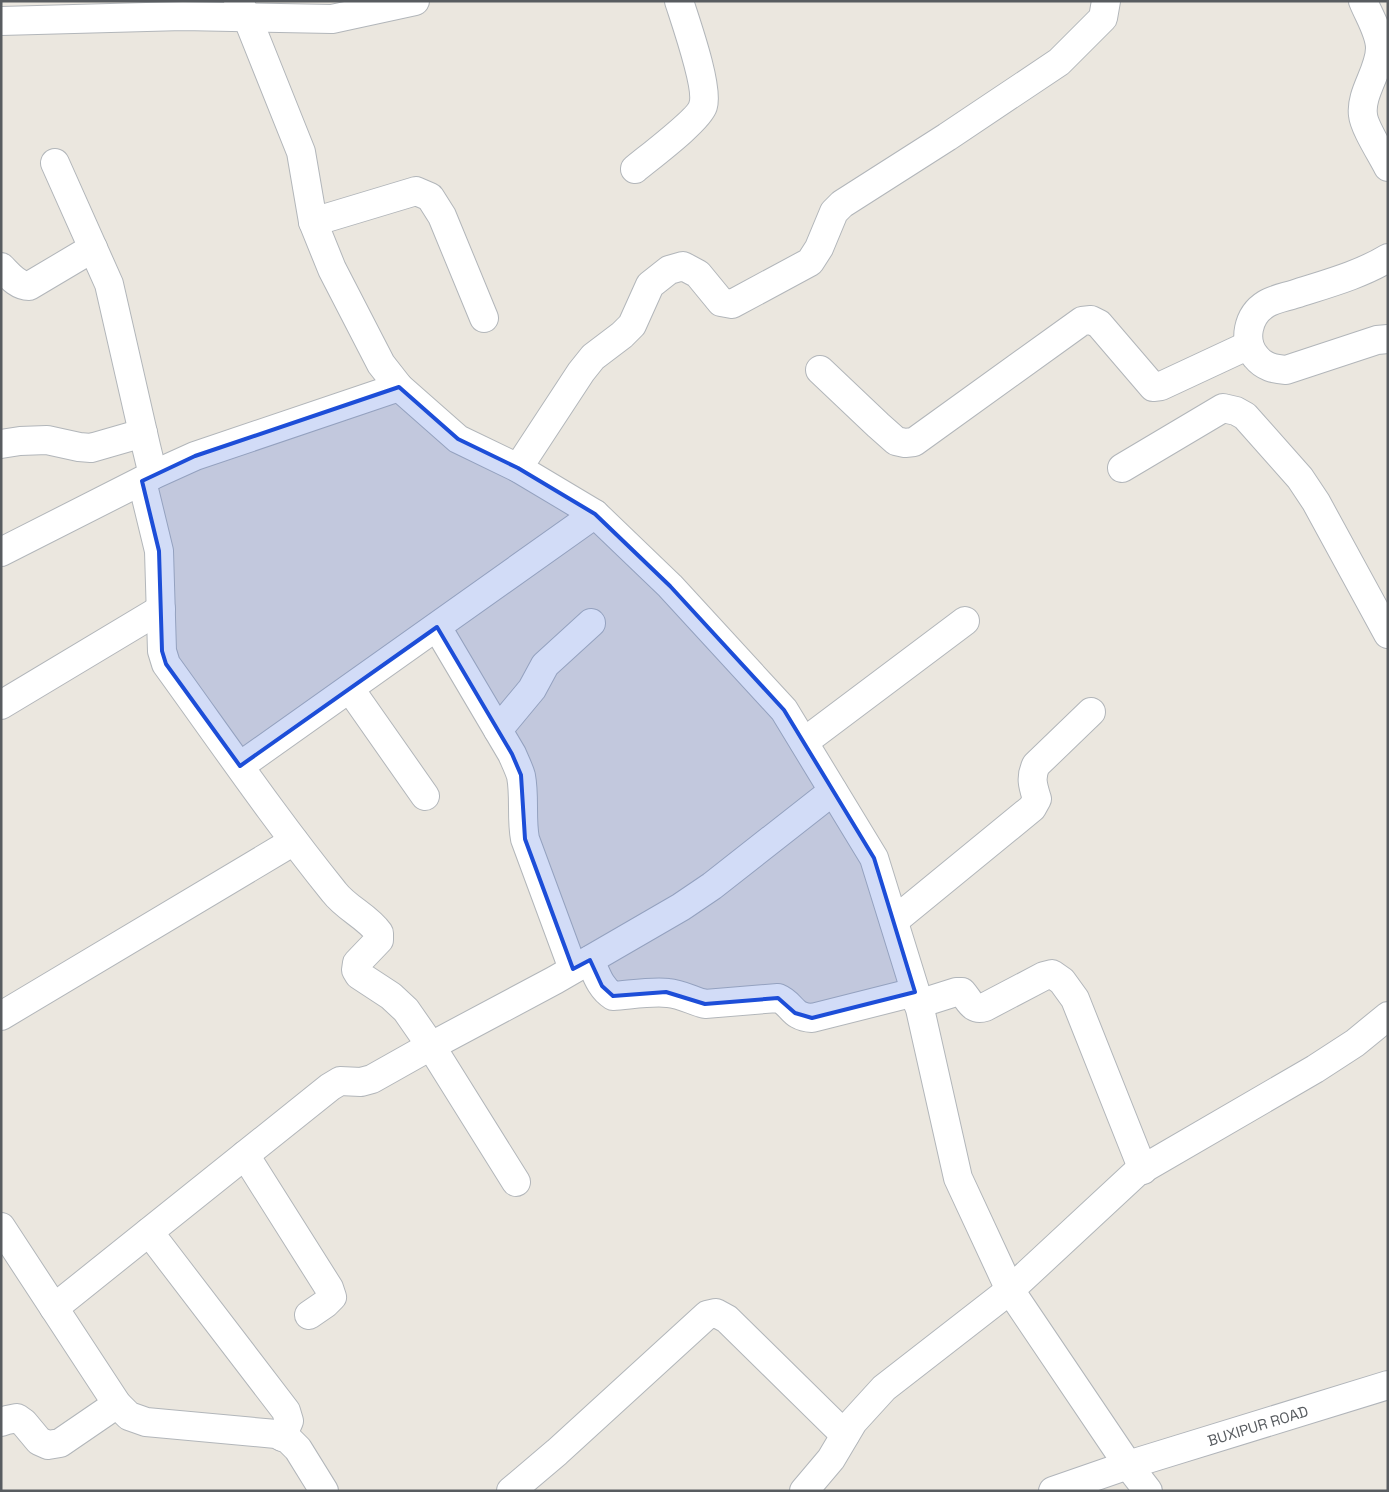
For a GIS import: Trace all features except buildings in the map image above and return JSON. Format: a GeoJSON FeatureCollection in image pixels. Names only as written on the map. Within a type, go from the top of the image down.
{"type":"FeatureCollection","features":[{"type":"Feature","properties":{"kind":"street"},"geometry":{"type":"LineString","coordinates":[[1,21],[183,16],[242,9],[332,19],[415,1]]}},
{"type":"Feature","properties":{"kind":"street"},"geometry":{"type":"LineString","coordinates":[[635,169],[694,120],[703,108],[702,80],[680,1]]}},
{"type":"Feature","properties":{"kind":"street"},"geometry":{"type":"LineString","coordinates":[[518,468],[593,357],[632,325],[650,285],[669,270],[683,266],[698,274],[721,302],[732,304],[810,262],[819,248],[834,212],[842,204],[947,138],[1059,62],[1103,18],[1106,1]]}},
{"type":"Feature","properties":{"kind":"street"},"geometry":{"type":"LineString","coordinates":[[1363,1],[1379,39],[1380,49],[1378,61],[1363,105],[1363,116],[1388,167]]}},
{"type":"Feature","properties":{"kind":"street"},"geometry":{"type":"LineString","coordinates":[[242,9],[301,152],[313,222],[332,269],[381,364],[399,387],[458,439],[518,468],[596,514],[670,586],[778,702],[804,742],[874,858],[916,998],[958,1178],[1010,1290],[1148,1491]]}},
{"type":"Feature","properties":{"kind":"street"},"geometry":{"type":"LineString","coordinates":[[55,164],[109,284],[143,433],[159,551],[162,651],[166,664],[294,840],[336,894],[347,907],[375,927],[379,933],[379,940],[357,963],[356,970],[360,975],[392,996],[403,1007],[431,1046],[516,1182]]}},
{"type":"Feature","properties":{"kind":"street"},"geometry":{"type":"LineString","coordinates":[[313,222],[416,191],[430,197],[442,216],[484,318]]}},
{"type":"Feature","properties":{"kind":"street"},"geometry":{"type":"LineString","coordinates":[[1,267],[16,282],[23,286],[29,286],[93,248]]}},
{"type":"Feature","properties":{"kind":"street"},"geometry":{"type":"LineString","coordinates":[[1388,258],[1354,274],[1266,304],[1251,322],[1247,334],[1249,345],[1256,357],[1264,365],[1286,370],[1377,340],[1388,339]]}},
{"type":"Feature","properties":{"kind":"street"},"geometry":{"type":"LineString","coordinates":[[820,370],[878,426],[896,441],[905,443],[914,442],[1082,321],[1091,320],[1099,324],[1153,387],[1161,386],[1249,345]]}},
{"type":"Feature","properties":{"kind":"street"},"geometry":{"type":"LineString","coordinates":[[1,552],[195,456],[399,387]]}},
{"type":"Feature","properties":{"kind":"street"},"geometry":{"type":"LineString","coordinates":[[1122,468],[1223,408],[1236,411],[1245,416],[1300,478],[1316,502],[1388,634]]}},
{"type":"Feature","properties":{"kind":"street"},"geometry":{"type":"LineString","coordinates":[[2,443],[47,440],[91,448],[143,433]]}},
{"type":"Feature","properties":{"kind":"street"},"geometry":{"type":"LineString","coordinates":[[240,766],[596,514]]}},
{"type":"Feature","properties":{"kind":"street"},"geometry":{"type":"LineString","coordinates":[[1,705],[161,609]]}},
{"type":"Feature","properties":{"kind":"street"},"geometry":{"type":"LineString","coordinates":[[804,742],[966,621]]}},
{"type":"Feature","properties":{"kind":"street"},"geometry":{"type":"LineString","coordinates":[[498,730],[532,689],[546,665],[591,622]]}},
{"type":"Feature","properties":{"kind":"street"},"geometry":{"type":"LineString","coordinates":[[437,627],[512,754],[521,775],[525,839],[582,964],[607,992],[613,996],[666,992],[678,994],[694,1002],[705,1004],[778,998],[783,1000],[795,1013],[803,1018],[812,1018],[956,992],[962,992],[974,1008],[979,1009],[1044,976],[1052,974],[1062,981],[1075,999],[1143,1170]]}},
{"type":"Feature","properties":{"kind":"street"},"geometry":{"type":"LineString","coordinates":[[350,689],[425,796]]}},
{"type":"Feature","properties":{"kind":"street"},"geometry":{"type":"LineString","coordinates":[[894,921],[1032,808],[1037,799],[1032,774],[1036,765],[1091,712]]}},
{"type":"Feature","properties":{"kind":"street"},"geometry":{"type":"LineString","coordinates":[[54,1308],[330,1087],[340,1081],[361,1082],[372,1079],[582,964],[681,907],[712,886],[833,791]]}},
{"type":"Feature","properties":{"kind":"street"},"geometry":{"type":"LineString","coordinates":[[1,1016],[294,840]]}},
{"type":"Feature","properties":{"kind":"street"},"geometry":{"type":"LineString","coordinates":[[804,1491],[831,1459],[853,1422],[884,1388],[1010,1290],[1136,1173],[1315,1069],[1355,1043],[1388,1016]]}},
{"type":"Feature","properties":{"kind":"street"},"geometry":{"type":"LineString","coordinates":[[245,1155],[329,1288],[332,1297],[309,1315]]}},
{"type":"Feature","properties":{"kind":"street"},"geometry":{"type":"LineString","coordinates":[[1,1227],[117,1404],[129,1416],[146,1422],[276,1434],[288,1439],[298,1449],[324,1491]]}},
{"type":"Feature","properties":{"kind":"street"},"geometry":{"type":"LineString","coordinates":[[149,1232],[286,1411],[289,1421],[282,1437]]}},
{"type":"Feature","properties":{"kind":"street"},"geometry":{"type":"LineString","coordinates":[[511,1491],[557,1452],[707,1315],[716,1313],[727,1319],[845,1435]]}},
{"type":"Feature","properties":{"kind":"street","name":"BUXIPUR ROAD"},"geometry":{"type":"LineString","coordinates":[[1053,1491],[1128,1464],[1388,1385]]}},
{"type":"Feature","properties":{"kind":"street"},"geometry":{"type":"LineString","coordinates":[[1,1422],[17,1418],[24,1423],[39,1441],[48,1444],[60,1443],[117,1404]]}},
{"type":"Feature","properties":{"kind":"highlighted area"},"geometry":{"type":"Polygon","coordinates":[[[399,387],[458,439],[518,468],[595,514],[670,586],[784,710],[874,858],[915,992],[812,1018],[795,1013],[778,998],[705,1004],[666,992],[613,996],[602,986],[590,960],[573,969],[525,839],[521,775],[512,754],[437,627],[240,766],[166,664],[162,651],[159,551],[142,481],[195,456],[399,387]]]}}]}
